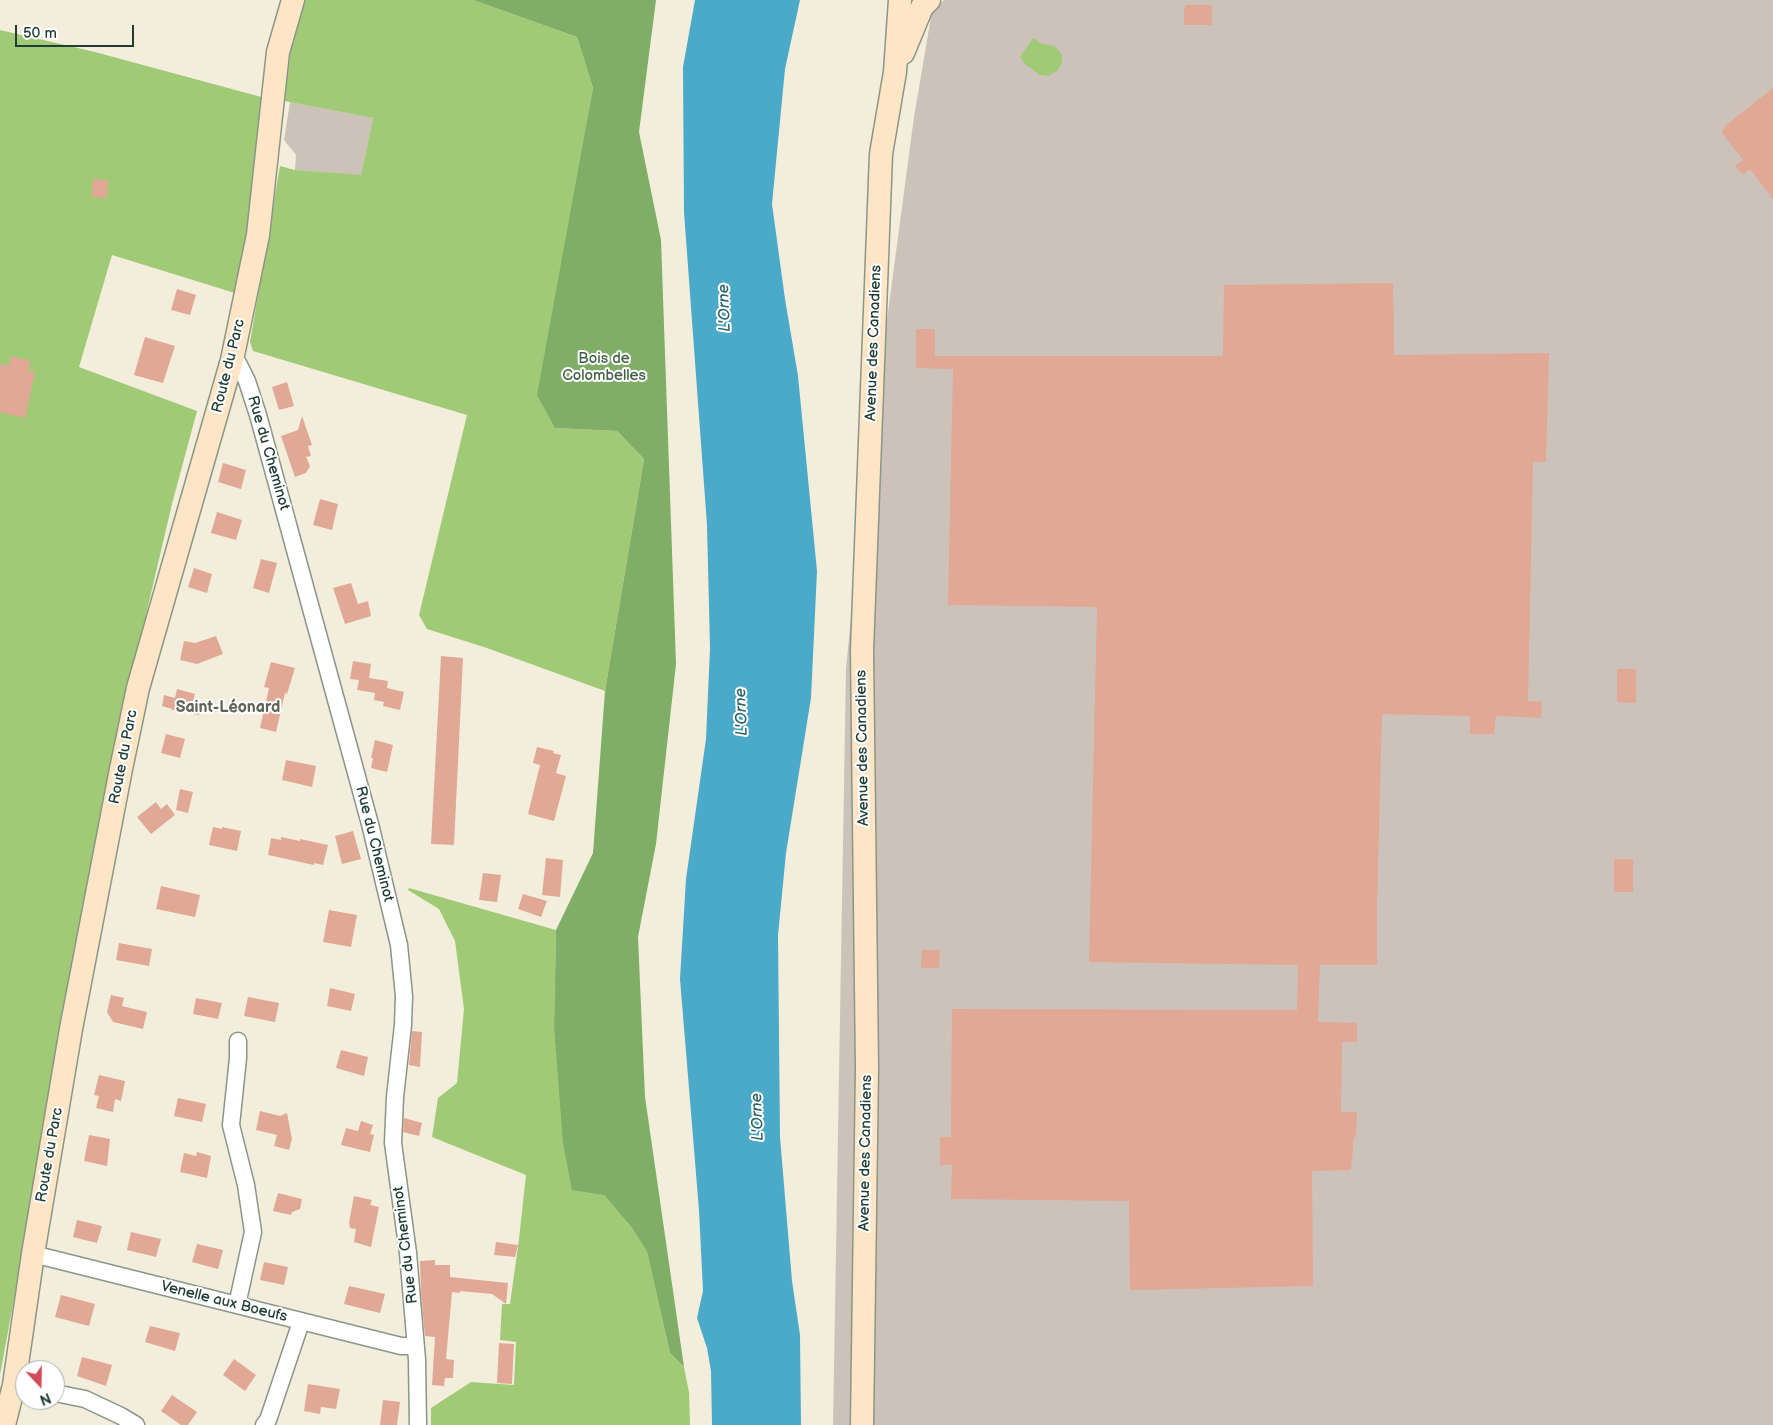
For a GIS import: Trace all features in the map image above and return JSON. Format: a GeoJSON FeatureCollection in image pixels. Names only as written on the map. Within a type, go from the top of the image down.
{"type":"FeatureCollection","features":[{"type":"Feature","properties":{"kind":"street","name":"Route du Parc"},"geometry":{"type":"LineString","coordinates":[[23,1360],[33,1254],[72,1029],[138,688],[232,360],[258,235],[278,52],[293,0]]}},
{"type":"Feature","properties":{"kind":"street","name":"Avenue des Canadiens"},"geometry":{"type":"LineString","coordinates":[[862,1425],[867,1068],[862,650],[881,154],[895,72],[900,0]]}},
{"type":"Feature","properties":{"kind":"street","name":"Avenue des Canadiens"},"geometry":{"type":"LineString","coordinates":[[895,72],[922,7],[929,0]]}},
{"type":"Feature","properties":{"kind":"street","name":"Rue du Cheminot"},"geometry":{"type":"LineString","coordinates":[[232,360],[238,363],[247,381],[258,415],[370,824],[399,945],[404,988],[403,1025],[395,1097],[393,1143],[408,1253],[416,1346],[418,1425]]}},
{"type":"Feature","properties":{"kind":"street"},"geometry":{"type":"LineString","coordinates":[[237,1305],[253,1232],[246,1185],[231,1125],[238,1042]]}},
{"type":"Feature","properties":{"kind":"street","name":"Venelle aux Boeufs"},"geometry":{"type":"LineString","coordinates":[[33,1254],[301,1322],[401,1346],[416,1346]]}},
{"type":"Feature","properties":{"kind":"street"},"geometry":{"type":"LineString","coordinates":[[264,1425],[268,1420],[301,1322]]}},
{"type":"Feature","properties":{"kind":"street"},"geometry":{"type":"LineString","coordinates":[[65,1395],[85,1399],[136,1425]]}},
{"type":"Feature","properties":{"kind":"street","name":"Route du Parc"},"geometry":{"type":"LineString","coordinates":[[4,1425],[15,1398]]}},
{"type":"Feature","properties":{"kind":"shaded area"},"geometry":{"type":"Polygon","coordinates":[[[944,0],[1773,0],[1773,1425],[833,1425],[846,668],[863,500],[914,117],[932,11],[944,0]]]}},
{"type":"Feature","properties":{"kind":"shaded area"},"geometry":{"type":"Polygon","coordinates":[[[290,102],[373,118],[361,176],[295,170],[296,155],[284,140],[290,102]]]}},
{"type":"Feature","properties":{"kind":"green space"},"geometry":{"type":"Polygon","coordinates":[[[305,0],[473,0],[577,37],[593,88],[572,209],[555,428],[617,431],[644,459],[605,691],[487,648],[427,629],[419,615],[467,415],[253,351],[250,342],[280,166],[295,170],[361,175],[373,118],[284,101],[292,40],[305,0]]]}},
{"type":"Feature","properties":{"kind":"green space","name":"Bois de Colombelles"},"geometry":{"type":"Polygon","coordinates":[[[473,0],[656,0],[639,132],[661,240],[676,664],[656,844],[638,937],[645,1097],[684,1367],[670,1353],[647,1252],[632,1228],[604,1195],[572,1190],[563,1143],[554,1025],[556,930],[593,853],[605,691],[644,459],[617,431],[555,428],[537,395],[593,88],[577,37],[473,0]]]}},
{"type":"Feature","properties":{"kind":"green space"},"geometry":{"type":"Polygon","coordinates":[[[0,30],[95,52],[265,98],[238,294],[112,255],[79,367],[197,411],[172,504],[118,734],[0,1375],[0,30]]]}},
{"type":"Feature","properties":{"kind":"green space"},"geometry":{"type":"Polygon","coordinates":[[[1033,38],[1042,44],[1054,46],[1062,54],[1062,63],[1057,71],[1048,76],[1040,75],[1025,64],[1020,57],[1033,38]]]}},
{"type":"Feature","properties":{"kind":"green space"},"geometry":{"type":"Polygon","coordinates":[[[409,888],[556,930],[554,1025],[604,1195],[632,1228],[647,1252],[670,1353],[684,1367],[689,1392],[690,1425],[431,1425],[431,1408],[471,1382],[514,1385],[516,1342],[500,1340],[502,1304],[510,1304],[526,1175],[432,1137],[438,1098],[457,1083],[464,1009],[455,941],[439,909],[408,890],[409,888]]]}},
{"type":"Feature","properties":{"kind":"water","name":"L'Orne"},"geometry":{"type":"Polygon","coordinates":[[[695,0],[800,0],[785,69],[772,204],[798,376],[817,571],[811,698],[786,853],[778,935],[780,1137],[792,1281],[800,1335],[801,1425],[712,1425],[711,1371],[707,1348],[697,1318],[703,1291],[699,1210],[680,979],[686,879],[706,739],[710,648],[707,525],[684,212],[683,67],[695,0]]]}},
{"type":"Feature","properties":{"kind":"building"},"geometry":{"type":"Polygon","coordinates":[[[1186,5],[1212,5],[1212,25],[1184,25],[1186,5]]]}},
{"type":"Feature","properties":{"kind":"building"},"geometry":{"type":"Polygon","coordinates":[[[1773,88],[1773,199],[1750,169],[1743,175],[1735,166],[1743,160],[1722,133],[1725,126],[1773,88]]]}},
{"type":"Feature","properties":{"kind":"building"},"geometry":{"type":"Polygon","coordinates":[[[93,179],[108,180],[107,198],[92,197],[93,179]]]}},
{"type":"Feature","properties":{"kind":"building"},"geometry":{"type":"Polygon","coordinates":[[[1393,283],[1394,355],[1549,353],[1546,462],[1533,462],[1528,701],[1542,702],[1541,718],[1496,716],[1494,734],[1470,734],[1470,716],[1382,714],[1377,965],[1320,965],[1318,1022],[1357,1023],[1357,1042],[1342,1042],[1341,1112],[1357,1112],[1356,1137],[1354,1137],[1351,1170],[1312,1171],[1313,1286],[1130,1290],[1129,1201],[951,1199],[952,1165],[940,1165],[940,1137],[951,1137],[952,1009],[1297,1010],[1298,965],[1089,962],[1097,607],[948,605],[953,369],[916,368],[916,329],[935,329],[935,356],[1223,356],[1224,285],[1393,283]]]}},
{"type":"Feature","properties":{"kind":"building"},"geometry":{"type":"Polygon","coordinates":[[[177,289],[196,295],[190,315],[171,310],[177,289]]]}},
{"type":"Feature","properties":{"kind":"building"},"geometry":{"type":"Polygon","coordinates":[[[145,337],[175,346],[163,383],[134,375],[145,337]]]}},
{"type":"Feature","properties":{"kind":"building"},"geometry":{"type":"Polygon","coordinates":[[[11,356],[31,361],[28,371],[35,372],[25,418],[0,412],[0,364],[9,366],[11,356]]]}},
{"type":"Feature","properties":{"kind":"building"},"geometry":{"type":"Polygon","coordinates":[[[287,382],[294,406],[279,410],[272,387],[287,382]]]}},
{"type":"Feature","properties":{"kind":"building"},"geometry":{"type":"Polygon","coordinates":[[[302,416],[312,445],[308,446],[311,456],[306,457],[310,466],[306,473],[295,477],[281,436],[298,430],[302,416]]]}},
{"type":"Feature","properties":{"kind":"building"},"geometry":{"type":"Polygon","coordinates":[[[223,463],[246,470],[241,489],[218,482],[223,463]]]}},
{"type":"Feature","properties":{"kind":"building"},"geometry":{"type":"Polygon","coordinates":[[[320,499],[338,504],[332,530],[313,525],[320,499]]]}},
{"type":"Feature","properties":{"kind":"building"},"geometry":{"type":"Polygon","coordinates":[[[217,512],[242,520],[236,540],[211,533],[217,512]]]}},
{"type":"Feature","properties":{"kind":"building"},"geometry":{"type":"Polygon","coordinates":[[[261,559],[277,563],[269,593],[253,588],[261,559]]]}},
{"type":"Feature","properties":{"kind":"building"},"geometry":{"type":"Polygon","coordinates":[[[194,568],[212,574],[207,593],[188,587],[194,568]]]}},
{"type":"Feature","properties":{"kind":"building"},"geometry":{"type":"Polygon","coordinates":[[[351,583],[358,604],[368,601],[371,616],[345,624],[333,588],[351,583]]]}},
{"type":"Feature","properties":{"kind":"building"},"geometry":{"type":"Polygon","coordinates":[[[216,636],[223,654],[197,664],[180,660],[184,641],[195,643],[216,636]]]}},
{"type":"Feature","properties":{"kind":"building"},"geometry":{"type":"Polygon","coordinates":[[[441,656],[463,658],[454,845],[431,844],[441,656]]]}},
{"type":"Feature","properties":{"kind":"building"},"geometry":{"type":"Polygon","coordinates":[[[353,661],[371,664],[369,678],[388,681],[387,688],[404,692],[400,710],[383,706],[384,702],[374,700],[375,693],[357,690],[359,680],[350,679],[353,661]]]}},
{"type":"Feature","properties":{"kind":"building"},"geometry":{"type":"Polygon","coordinates":[[[271,662],[295,668],[287,694],[285,693],[276,732],[260,728],[269,688],[264,687],[271,662]]]}},
{"type":"Feature","properties":{"kind":"building"},"geometry":{"type":"Polygon","coordinates":[[[1617,669],[1636,669],[1636,703],[1617,702],[1617,669]]]}},
{"type":"Feature","properties":{"kind":"building"},"geometry":{"type":"Polygon","coordinates":[[[177,689],[195,694],[193,702],[202,704],[199,715],[172,710],[162,706],[164,695],[175,698],[177,689]]]}},
{"type":"Feature","properties":{"kind":"building"},"geometry":{"type":"Polygon","coordinates":[[[166,734],[185,739],[180,758],[161,753],[166,734]]]}},
{"type":"Feature","properties":{"kind":"building"},"geometry":{"type":"Polygon","coordinates":[[[375,740],[393,745],[387,772],[371,768],[375,740]]]}},
{"type":"Feature","properties":{"kind":"building"},"geometry":{"type":"Polygon","coordinates":[[[537,747],[554,751],[553,753],[561,755],[556,773],[566,776],[554,821],[528,814],[540,765],[533,763],[537,747]]]}},
{"type":"Feature","properties":{"kind":"building"},"geometry":{"type":"Polygon","coordinates":[[[286,760],[316,766],[312,787],[282,780],[286,760]]]}},
{"type":"Feature","properties":{"kind":"building"},"geometry":{"type":"Polygon","coordinates":[[[180,789],[193,792],[188,813],[176,810],[180,789]]]}},
{"type":"Feature","properties":{"kind":"building"},"geometry":{"type":"Polygon","coordinates":[[[156,802],[161,809],[167,804],[175,815],[151,834],[137,817],[156,802]]]}},
{"type":"Feature","properties":{"kind":"building"},"geometry":{"type":"Polygon","coordinates":[[[213,827],[241,831],[237,851],[209,845],[213,827]]]}},
{"type":"Feature","properties":{"kind":"building"},"geometry":{"type":"Polygon","coordinates":[[[353,831],[361,859],[342,864],[335,836],[353,831]]]}},
{"type":"Feature","properties":{"kind":"building"},"geometry":{"type":"Polygon","coordinates":[[[281,837],[328,845],[323,865],[314,863],[314,865],[268,855],[271,838],[281,840],[281,837]]]}},
{"type":"Feature","properties":{"kind":"building"},"geometry":{"type":"Polygon","coordinates":[[[546,858],[563,860],[560,897],[542,895],[546,858]]]}},
{"type":"Feature","properties":{"kind":"building"},"geometry":{"type":"Polygon","coordinates":[[[1614,859],[1633,859],[1633,892],[1614,892],[1614,859]]]}},
{"type":"Feature","properties":{"kind":"building"},"geometry":{"type":"Polygon","coordinates":[[[483,873],[501,875],[497,902],[479,900],[483,873]]]}},
{"type":"Feature","properties":{"kind":"building"},"geometry":{"type":"Polygon","coordinates":[[[161,886],[200,895],[195,917],[156,909],[161,886]]]}},
{"type":"Feature","properties":{"kind":"building"},"geometry":{"type":"Polygon","coordinates":[[[523,894],[547,901],[541,917],[518,909],[523,894]]]}},
{"type":"Feature","properties":{"kind":"building"},"geometry":{"type":"Polygon","coordinates":[[[329,910],[357,915],[351,947],[323,942],[329,910]]]}},
{"type":"Feature","properties":{"kind":"building"},"geometry":{"type":"Polygon","coordinates":[[[119,943],[152,949],[149,966],[116,960],[119,943]]]}},
{"type":"Feature","properties":{"kind":"building"},"geometry":{"type":"Polygon","coordinates":[[[922,950],[940,950],[939,968],[921,968],[922,950]]]}},
{"type":"Feature","properties":{"kind":"building"},"geometry":{"type":"Polygon","coordinates":[[[330,988],[355,994],[351,1011],[327,1006],[330,988]]]}},
{"type":"Feature","properties":{"kind":"building"},"geometry":{"type":"Polygon","coordinates":[[[111,995],[124,998],[122,1006],[147,1012],[143,1029],[113,1022],[107,1012],[111,995]]]}},
{"type":"Feature","properties":{"kind":"building"},"geometry":{"type":"Polygon","coordinates":[[[248,997],[279,1003],[275,1022],[244,1016],[248,997]]]}},
{"type":"Feature","properties":{"kind":"building"},"geometry":{"type":"Polygon","coordinates":[[[196,998],[222,1003],[218,1019],[193,1014],[196,998]]]}},
{"type":"Feature","properties":{"kind":"building"},"geometry":{"type":"Polygon","coordinates":[[[412,1031],[422,1032],[420,1067],[409,1065],[412,1031]]]}},
{"type":"Feature","properties":{"kind":"building"},"geometry":{"type":"Polygon","coordinates":[[[341,1050],[368,1057],[364,1076],[336,1068],[341,1050]]]}},
{"type":"Feature","properties":{"kind":"building"},"geometry":{"type":"Polygon","coordinates":[[[99,1075],[125,1081],[121,1101],[115,1099],[113,1112],[96,1108],[99,1096],[94,1095],[99,1075]]]}},
{"type":"Feature","properties":{"kind":"building"},"geometry":{"type":"Polygon","coordinates":[[[178,1098],[206,1104],[202,1122],[174,1116],[178,1098]]]}},
{"type":"Feature","properties":{"kind":"building"},"geometry":{"type":"Polygon","coordinates":[[[260,1111],[280,1116],[287,1113],[292,1139],[289,1150],[274,1146],[277,1135],[256,1130],[260,1111]]]}},
{"type":"Feature","properties":{"kind":"building"},"geometry":{"type":"Polygon","coordinates":[[[404,1118],[422,1123],[419,1136],[403,1132],[404,1118]]]}},
{"type":"Feature","properties":{"kind":"building"},"geometry":{"type":"Polygon","coordinates":[[[361,1121],[373,1125],[370,1134],[374,1135],[370,1152],[341,1145],[346,1128],[358,1131],[361,1121]]]}},
{"type":"Feature","properties":{"kind":"building"},"geometry":{"type":"Polygon","coordinates":[[[89,1135],[110,1139],[107,1166],[84,1161],[89,1135]]]}},
{"type":"Feature","properties":{"kind":"building"},"geometry":{"type":"Polygon","coordinates":[[[197,1152],[211,1156],[207,1178],[180,1172],[184,1153],[196,1156],[197,1152]]]}},
{"type":"Feature","properties":{"kind":"building"},"geometry":{"type":"Polygon","coordinates":[[[278,1193],[302,1199],[300,1209],[292,1212],[291,1215],[273,1211],[278,1193]]]}},
{"type":"Feature","properties":{"kind":"building"},"geometry":{"type":"Polygon","coordinates":[[[354,1196],[372,1200],[370,1205],[379,1207],[371,1247],[354,1242],[356,1229],[350,1228],[349,1222],[354,1196]]]}},
{"type":"Feature","properties":{"kind":"building"},"geometry":{"type":"Polygon","coordinates":[[[77,1220],[102,1226],[97,1243],[73,1237],[77,1220]]]}},
{"type":"Feature","properties":{"kind":"building"},"geometry":{"type":"Polygon","coordinates":[[[131,1232],[161,1239],[156,1257],[127,1250],[131,1232]]]}},
{"type":"Feature","properties":{"kind":"building"},"geometry":{"type":"Polygon","coordinates":[[[496,1242],[518,1245],[515,1257],[494,1255],[496,1242]]]}},
{"type":"Feature","properties":{"kind":"building"},"geometry":{"type":"Polygon","coordinates":[[[197,1244],[223,1250],[218,1269],[192,1262],[197,1244]]]}},
{"type":"Feature","properties":{"kind":"building"},"geometry":{"type":"Polygon","coordinates":[[[435,1260],[435,1265],[450,1265],[450,1277],[508,1283],[506,1304],[492,1294],[452,1292],[446,1359],[454,1360],[453,1378],[445,1378],[444,1386],[432,1385],[435,1337],[425,1336],[421,1293],[420,1261],[435,1260]]]}},
{"type":"Feature","properties":{"kind":"building"},"geometry":{"type":"Polygon","coordinates":[[[264,1262],[288,1267],[284,1285],[260,1280],[264,1262]]]}},
{"type":"Feature","properties":{"kind":"building"},"geometry":{"type":"Polygon","coordinates":[[[349,1286],[385,1294],[380,1313],[344,1304],[349,1286]]]}},
{"type":"Feature","properties":{"kind":"building"},"geometry":{"type":"Polygon","coordinates":[[[61,1295],[95,1304],[89,1326],[55,1317],[61,1295]]]}},
{"type":"Feature","properties":{"kind":"building"},"geometry":{"type":"Polygon","coordinates":[[[150,1326],[180,1333],[175,1351],[145,1342],[150,1326]]]}},
{"type":"Feature","properties":{"kind":"building"},"geometry":{"type":"Polygon","coordinates":[[[499,1343],[514,1344],[512,1384],[497,1383],[499,1343]]]}},
{"type":"Feature","properties":{"kind":"building"},"geometry":{"type":"Polygon","coordinates":[[[82,1357],[112,1365],[106,1386],[77,1376],[82,1357]]]}},
{"type":"Feature","properties":{"kind":"building"},"geometry":{"type":"Polygon","coordinates":[[[234,1359],[256,1375],[245,1391],[223,1375],[234,1359]]]}},
{"type":"Feature","properties":{"kind":"building"},"geometry":{"type":"Polygon","coordinates":[[[308,1384],[340,1389],[336,1409],[321,1407],[320,1414],[304,1411],[308,1384]]]}},
{"type":"Feature","properties":{"kind":"building"},"geometry":{"type":"Polygon","coordinates":[[[172,1395],[197,1412],[188,1425],[181,1425],[161,1411],[172,1395]]]}},
{"type":"Feature","properties":{"kind":"building"},"geometry":{"type":"Polygon","coordinates":[[[383,1400],[400,1402],[397,1425],[380,1425],[383,1400]]]}},
{"type":"Feature","properties":{"kind":"district","name":"Saint-Léonard"},"geometry":{"type":"Point","coordinates":[228,708]}}]}
